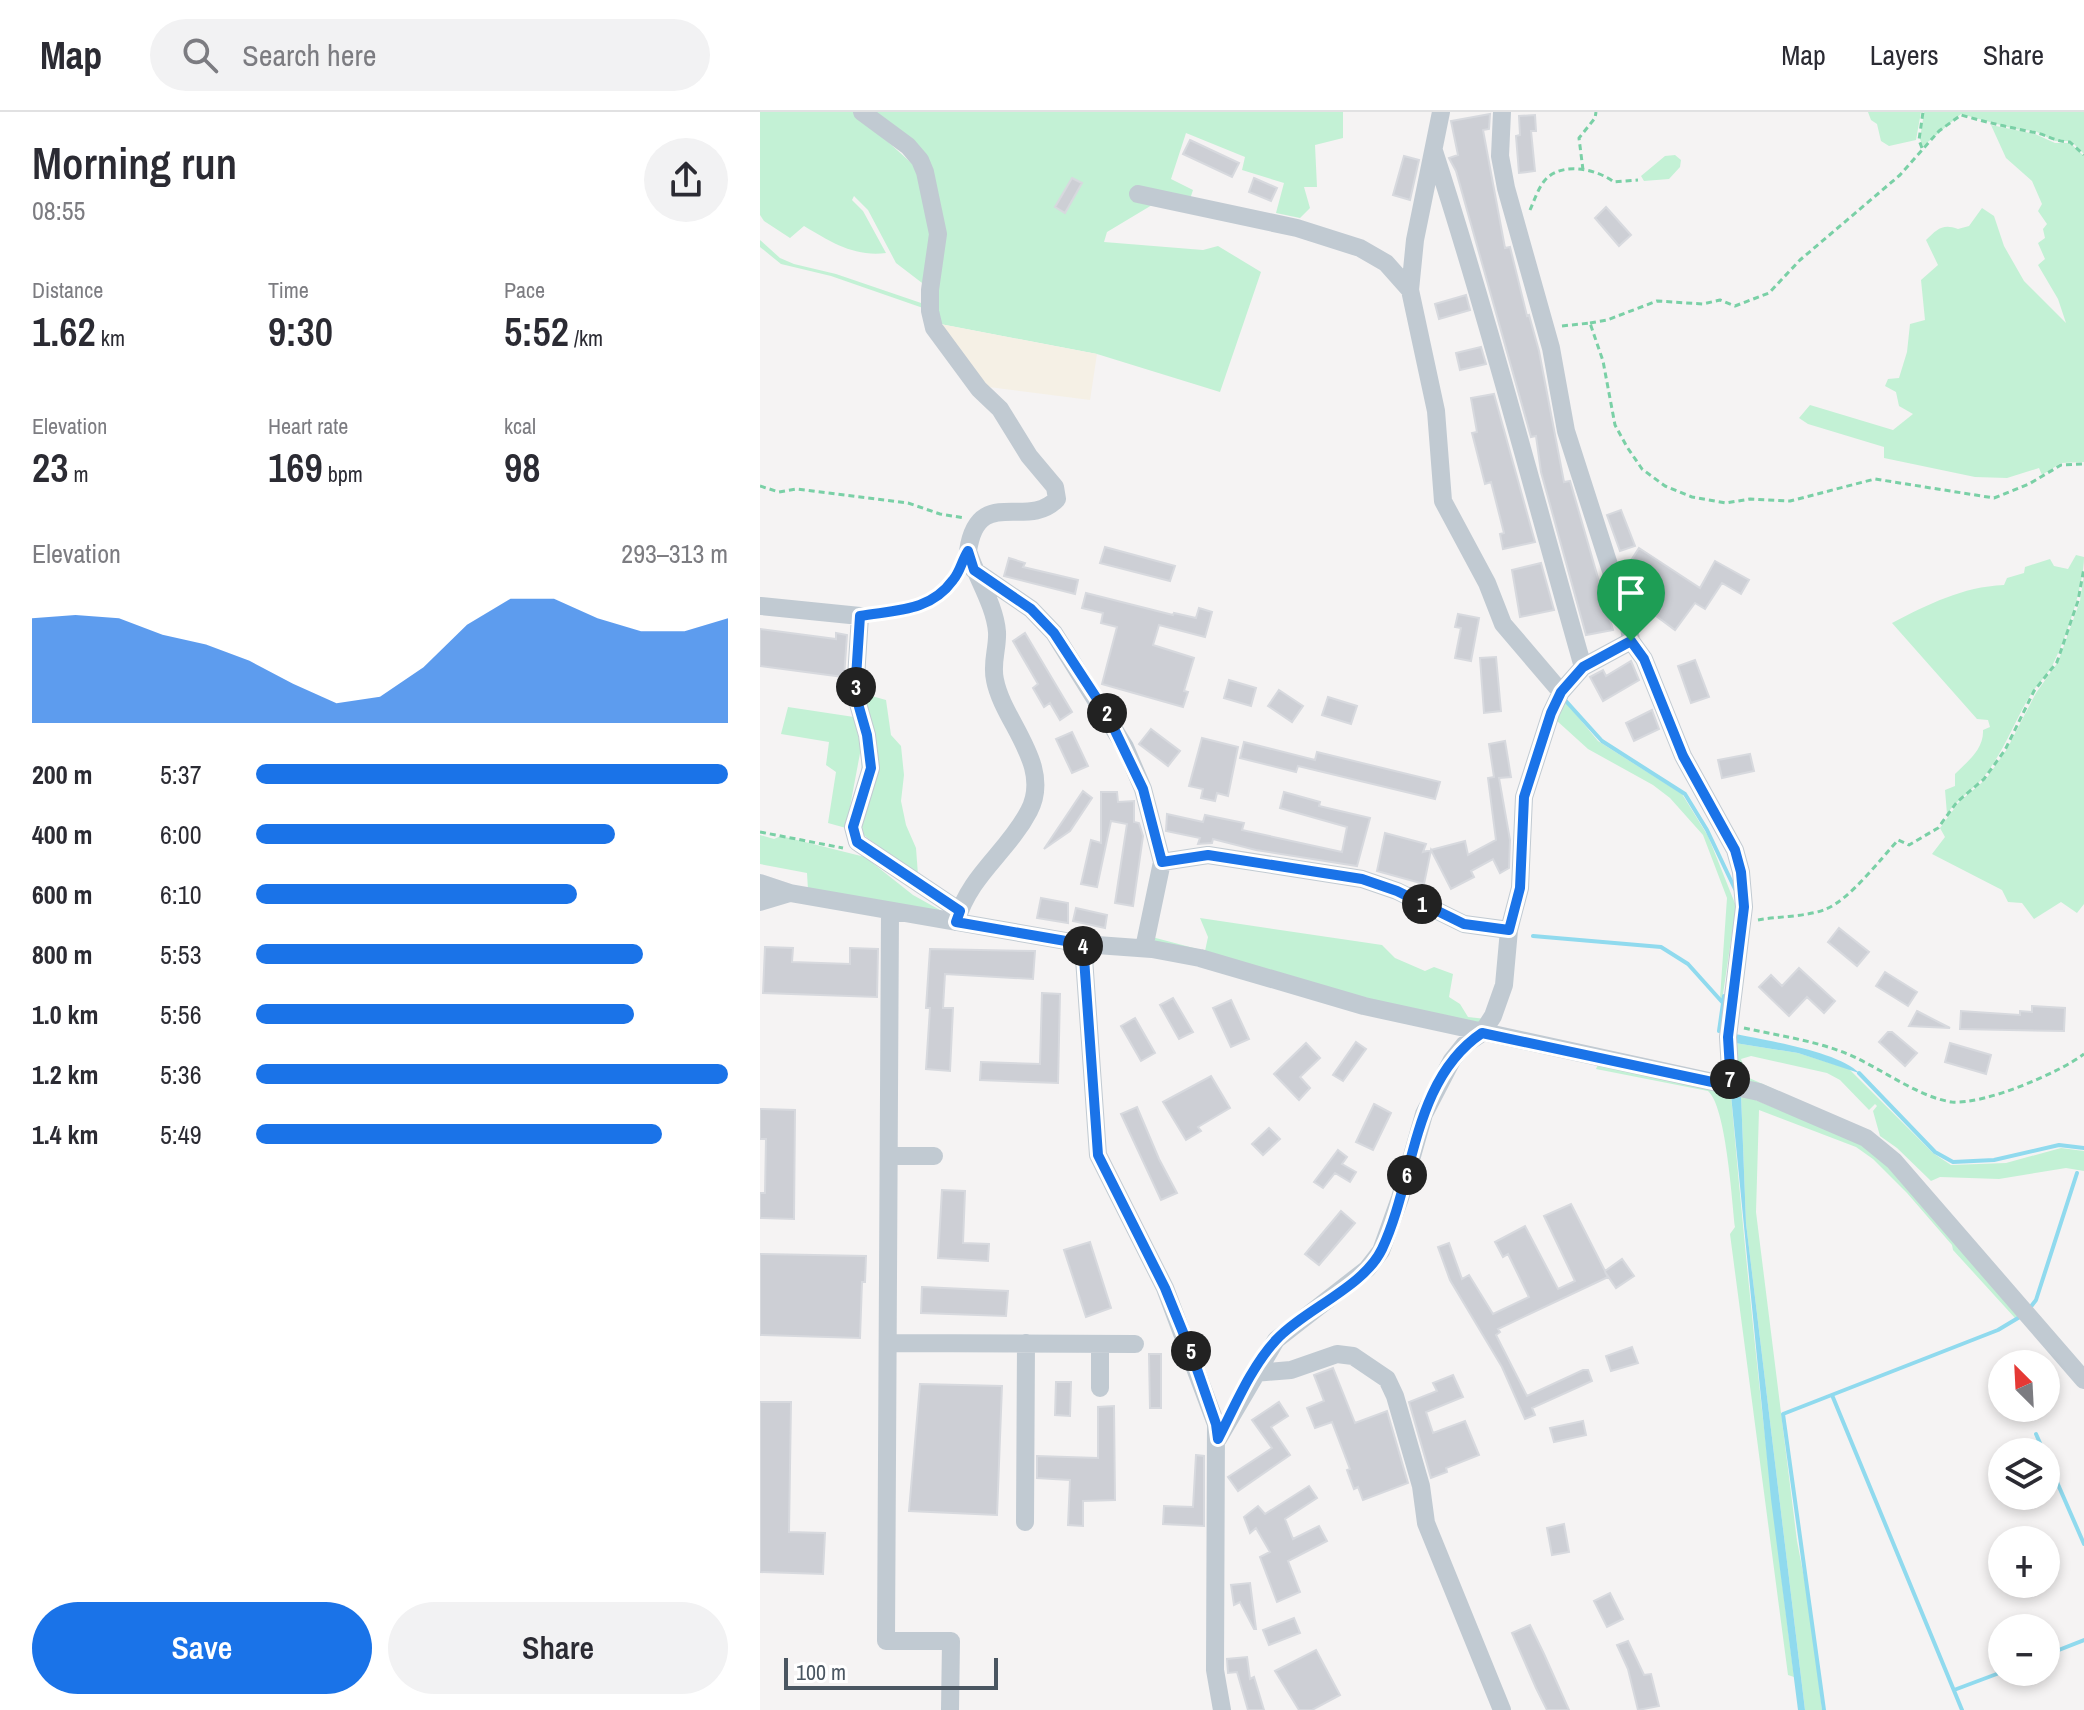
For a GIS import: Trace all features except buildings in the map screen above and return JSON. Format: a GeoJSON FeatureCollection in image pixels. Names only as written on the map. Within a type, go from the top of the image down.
{"type":"FeatureCollection","features":[{"type":"Feature","properties":{"kind":"street"},"geometry":{"type":"LineString","coordinates":[[862,112],[908,146],[925,172],[938,234],[930,290],[934,328],[979,389],[1000,409],[1029,456],[1055,487],[1057,499],[1048,508],[1036,513],[1000,510],[989,514],[970,538],[968,551],[997,632],[993,656],[995,681],[1024,743],[1035,789],[1030,809],[964,896],[958,916]]}},
{"type":"Feature","properties":{"kind":"street"},"geometry":{"type":"LineString","coordinates":[[1441,112],[1415,240],[1410,290],[1436,411],[1443,501],[1487,583],[1503,624],[1561,692]]}},
{"type":"Feature","properties":{"kind":"street"},"geometry":{"type":"LineString","coordinates":[[1502,112],[1500,156],[1506,188],[1546,328],[1566,431],[1611,578],[1631,641],[1644,659],[1683,756],[1735,850],[1741,872],[1742,924],[1730,1024],[1731,1086]]}},
{"type":"Feature","properties":{"kind":"street"},"geometry":{"type":"LineString","coordinates":[[1434,151],[1480,293],[1583,667]]}},
{"type":"Feature","properties":{"kind":"street"},"geometry":{"type":"LineString","coordinates":[[1138,194],[1297,228],[1360,248],[1386,263],[1410,290]]}},
{"type":"Feature","properties":{"kind":"street"},"geometry":{"type":"LineString","coordinates":[[974,570],[1031,609],[1054,633],[1107,714],[1143,789],[1162,862],[1144,948]]}},
{"type":"Feature","properties":{"kind":"street"},"geometry":{"type":"LineString","coordinates":[[761,606],[860,616],[855,693],[867,735],[871,768],[853,827],[857,842],[958,916]]}},
{"type":"Feature","properties":{"kind":"street"},"geometry":{"type":"LineString","coordinates":[[1218,1439],[1276,1340],[1367,1269],[1381,1251],[1424,1114],[1452,1060],[1464,1045],[1482,1033],[1493,1016],[1504,985],[1509,930],[1520,888],[1524,797],[1551,713],[1561,692],[1583,667],[1631,641]]}},
{"type":"Feature","properties":{"kind":"street"},"geometry":{"type":"LineString","coordinates":[[1162,862],[1208,855],[1362,879],[1397,891],[1464,924],[1509,930]]}},
{"type":"Feature","properties":{"kind":"street"},"geometry":{"type":"LineString","coordinates":[[760,883],[790,893],[890,911],[958,916],[1083,944],[1144,948],[1200,958],[1364,1006],[1759,1092],[1866,1138],[1894,1161],[2084,1380]]}},
{"type":"Feature","properties":{"kind":"street"},"geometry":{"type":"LineString","coordinates":[[760,902],[790,893]]}},
{"type":"Feature","properties":{"kind":"street"},"geometry":{"type":"LineString","coordinates":[[890,911],[886,1641],[951,1641],[950,1710]]}},
{"type":"Feature","properties":{"kind":"street"},"geometry":{"type":"LineString","coordinates":[[1083,944],[1098,1155],[1165,1288],[1216,1424],[1215,1670],[1222,1710]]}},
{"type":"Feature","properties":{"kind":"street"},"geometry":{"type":"LineString","coordinates":[[889,1156],[934,1156]]}},
{"type":"Feature","properties":{"kind":"street"},"geometry":{"type":"LineString","coordinates":[[888,1343],[1135,1344]]}},
{"type":"Feature","properties":{"kind":"street"},"geometry":{"type":"LineString","coordinates":[[1025,1522],[1026,1343]]}},
{"type":"Feature","properties":{"kind":"street"},"geometry":{"type":"LineString","coordinates":[[1100,1344],[1100,1388]]}},
{"type":"Feature","properties":{"kind":"street"},"geometry":{"type":"LineString","coordinates":[[1254,1373],[1291,1370],[1337,1354],[1353,1356],[1387,1379],[1395,1396],[1421,1486],[1426,1523],[1502,1710]]}},
{"type":"Feature","properties":{"kind":"path"},"geometry":{"type":"LineString","coordinates":[[1583,170],[1579,138],[1595,118],[1596,112]]}},
{"type":"Feature","properties":{"kind":"path"},"geometry":{"type":"LineString","coordinates":[[1922,148],[1919,140],[1923,112]]}},
{"type":"Feature","properties":{"kind":"path"},"geometry":{"type":"LineString","coordinates":[[1546,328],[1607,320],[1657,301],[1703,304],[1720,300],[1735,306],[1758,299],[1769,293],[1800,260],[1900,175],[1922,148],[1961,115],[2015,131],[2035,132],[2054,142],[2070,142],[2084,155]]}},
{"type":"Feature","properties":{"kind":"path"},"geometry":{"type":"LineString","coordinates":[[1528,215],[1547,178],[1569,169],[1603,174],[1614,182],[1638,180]]}},
{"type":"Feature","properties":{"kind":"path"},"geometry":{"type":"LineString","coordinates":[[1590,323],[1603,361],[1615,425],[1627,447],[1642,469],[1665,486],[1692,497],[1726,503],[1750,499],[1790,501],[1875,479],[1977,498],[1994,498],[2061,465],[2084,464]]}},
{"type":"Feature","properties":{"kind":"path"},"geometry":{"type":"LineString","coordinates":[[760,486],[779,492],[796,489],[908,503],[940,514],[966,518],[979,526]]}},
{"type":"Feature","properties":{"kind":"path"},"geometry":{"type":"LineString","coordinates":[[860,616],[909,611],[927,604],[954,579],[959,563],[968,551]]}},
{"type":"Feature","properties":{"kind":"path"},"geometry":{"type":"LineString","coordinates":[[1742,924],[1827,909],[1857,886],[1898,840],[1909,845],[1938,828],[1957,802],[1984,779],[2005,750],[2034,691],[2057,662],[2078,601],[2084,568]]}},
{"type":"Feature","properties":{"kind":"path"},"geometry":{"type":"LineString","coordinates":[[760,832],[844,848],[857,842]]}},
{"type":"Feature","properties":{"kind":"path"},"geometry":{"type":"LineString","coordinates":[[1730,1024],[1839,1050],[1927,1094],[1954,1102],[2005,1091],[2045,1077],[2067,1067],[2084,1054]]}},
{"type":"Feature","properties":{"kind":"green space"},"geometry":{"type":"Polygon","coordinates":[[[760,112],[855,112],[918,169],[933,240],[926,286],[896,263],[868,210],[854,196],[852,200],[863,211],[886,253],[853,250],[833,243],[804,226],[790,238],[764,221],[760,215],[760,112]]]}},
{"type":"Feature","properties":{"kind":"green space"},"geometry":{"type":"Polygon","coordinates":[[[868,112],[1343,112],[1343,138],[1315,145],[1317,187],[1304,187],[1310,208],[1300,218],[1276,213],[1284,183],[1242,170],[1245,157],[1186,133],[1171,179],[1193,190],[1189,202],[1157,202],[1107,232],[1104,242],[1203,250],[1218,246],[1261,272],[1220,392],[1097,354],[935,323],[928,170],[868,112]]]}},
{"type":"Feature","properties":{"kind":"green space"},"geometry":{"type":"Polygon","coordinates":[[[1868,112],[1921,112],[1916,140],[1889,146],[1881,141],[1877,124],[1868,112]]]}},
{"type":"Feature","properties":{"kind":"green space"},"geometry":{"type":"Polygon","coordinates":[[[1924,112],[2084,112],[2084,154],[2071,141],[2055,141],[2035,131],[2015,129],[1961,114],[1923,146],[1920,139],[1924,112]]]}},
{"type":"Feature","properties":{"kind":"green space"},"geometry":{"type":"Polygon","coordinates":[[[1991,125],[2035,134],[2055,143],[2070,143],[2084,156],[2084,462],[2061,463],[2042,475],[2039,468],[2007,478],[1975,477],[1884,458],[1884,447],[1808,424],[1799,418],[1810,405],[1893,430],[1913,414],[1899,406],[1896,392],[1885,386],[1888,379],[1899,378],[1907,352],[1910,324],[1925,320],[1921,280],[1938,265],[1926,240],[1940,228],[1969,226],[1982,208],[1994,216],[2004,246],[2024,281],[2066,323],[2058,299],[2038,265],[2045,259],[2038,243],[2045,238],[2043,229],[2047,224],[2038,211],[2042,204],[2032,181],[2006,158],[1991,125]]]}},
{"type":"Feature","properties":{"kind":"green space"},"geometry":{"type":"Polygon","coordinates":[[[1675,155],[1681,160],[1680,167],[1669,179],[1644,181],[1641,176],[1665,156],[1675,155]]]}},
{"type":"Feature","properties":{"kind":"green space"},"geometry":{"type":"Polygon","coordinates":[[[760,240],[780,258],[794,264],[836,274],[924,304],[923,308],[831,276],[781,264],[760,247],[760,240]]]}},
{"type":"Feature","properties":{"kind":"green space"},"geometry":{"type":"Polygon","coordinates":[[[2076,555],[2084,557],[2081,582],[2069,626],[2053,664],[2031,694],[1986,774],[1947,814],[1945,790],[1955,786],[1955,774],[1978,749],[1983,730],[1990,727],[1988,720],[1977,719],[1892,623],[1960,593],[2004,585],[2007,578],[2024,573],[2025,567],[2050,559],[2054,566],[2068,569],[2076,555]]]}},
{"type":"Feature","properties":{"kind":"green space"},"geometry":{"type":"Polygon","coordinates":[[[2084,575],[2084,904],[2077,913],[2061,902],[2034,919],[2022,903],[2008,902],[2002,890],[1932,854],[1945,837],[1940,828],[1959,802],[1986,779],[2007,749],[2036,693],[2058,662],[2080,601],[2084,575]]]}},
{"type":"Feature","properties":{"kind":"green space"},"geometry":{"type":"Polygon","coordinates":[[[861,693],[886,700],[891,735],[901,746],[904,775],[901,801],[906,825],[916,848],[918,875],[862,834],[861,693]]]}},
{"type":"Feature","properties":{"kind":"green space"},"geometry":{"type":"Polygon","coordinates":[[[1564,700],[1598,741],[1682,794],[1708,836],[1736,906],[1722,1001],[1727,898],[1703,835],[1670,798],[1653,785],[1588,749],[1556,720],[1564,700]]]}},
{"type":"Feature","properties":{"kind":"green space"},"geometry":{"type":"Polygon","coordinates":[[[788,707],[854,717],[861,748],[846,828],[828,823],[836,772],[826,765],[829,742],[781,734],[788,707]]]}},
{"type":"Feature","properties":{"kind":"green space"},"geometry":{"type":"Polygon","coordinates":[[[760,835],[774,839],[781,836],[865,857],[913,895],[947,914],[808,890],[807,873],[760,864],[760,835]]]}},
{"type":"Feature","properties":{"kind":"green space"},"geometry":{"type":"Polygon","coordinates":[[[1200,918],[1382,945],[1395,958],[1425,971],[1434,967],[1453,974],[1449,997],[1460,1004],[1468,1017],[1486,1019],[1478,1029],[1157,944],[1152,937],[1205,951],[1208,937],[1200,918]]]}},
{"type":"Feature","properties":{"kind":"green space"},"geometry":{"type":"Polygon","coordinates":[[[1735,1043],[1798,1053],[1849,1069],[1933,1153],[1951,1165],[2006,1163],[2061,1148],[2084,1151],[2084,1171],[2066,1168],[1999,1179],[1940,1177],[1931,1181],[1880,1136],[1873,1111],[1877,1106],[1875,1104],[1869,1110],[1840,1080],[1827,1073],[1751,1056],[1741,1059],[1747,1077],[1872,1133],[1900,1163],[1742,1079],[1735,1043]]]}},
{"type":"Feature","properties":{"kind":"green space"},"geometry":{"type":"Polygon","coordinates":[[[1599,1062],[1741,1094],[1731,1095],[1752,1314],[1794,1677],[1788,1675],[1730,1234],[1735,1227],[1727,1154],[1719,1115],[1708,1091],[1596,1069],[1599,1062]]]}},
{"type":"Feature","properties":{"kind":"green space"},"geometry":{"type":"Polygon","coordinates":[[[1741,1094],[1860,1143],[1875,1153],[2022,1315],[2015,1318],[1953,1250],[1907,1193],[1873,1159],[1856,1147],[1759,1110],[1756,1212],[1797,1541],[1811,1614],[1822,1710],[1805,1710],[1746,1223],[1741,1094]]]}},
{"type":"Feature","properties":{"kind":"sand"},"geometry":{"type":"Polygon","coordinates":[[[935,323],[1097,354],[1090,400],[981,386],[935,323]]]}},
{"type":"Feature","properties":{"kind":"water"},"geometry":{"type":"Polygon","coordinates":[[[1735,1034],[1819,1053],[1859,1073],[1798,1053],[1735,1043],[1735,1034]]]}},
{"type":"Feature","properties":{"kind":"water"},"geometry":{"type":"Polygon","coordinates":[[[1736,1092],[1741,1094],[1746,1223],[1805,1710],[1798,1710],[1771,1499],[1731,1095],[1736,1092]]]}},
{"type":"Feature","properties":{"kind":"waterway"},"geometry":{"type":"LineString","coordinates":[[1565,700],[1602,741],[1685,794],[1707,830],[1735,889]]}},
{"type":"Feature","properties":{"kind":"waterway"},"geometry":{"type":"LineString","coordinates":[[1533,936],[1661,947],[1688,964],[1723,1003]]}},
{"type":"Feature","properties":{"kind":"waterway"},"geometry":{"type":"LineString","coordinates":[[1719,1031],[1724,996]]}},
{"type":"Feature","properties":{"kind":"waterway"},"geometry":{"type":"LineString","coordinates":[[1859,1073],[1935,1152],[1953,1162],[1994,1160],[2059,1145],[2084,1148]]}},
{"type":"Feature","properties":{"kind":"waterway"},"geometry":{"type":"LineString","coordinates":[[2029,1309],[2036,1300],[2077,1173]]}},
{"type":"Feature","properties":{"kind":"waterway"},"geometry":{"type":"LineString","coordinates":[[1824,1710],[1783,1414],[1998,1330],[2023,1315]]}},
{"type":"Feature","properties":{"kind":"waterway"},"geometry":{"type":"LineString","coordinates":[[1832,1395],[1962,1710]]}},
{"type":"Feature","properties":{"kind":"waterway"},"geometry":{"type":"LineString","coordinates":[[2036,1434],[2038,1438]]}},
{"type":"Feature","properties":{"kind":"waterway"},"geometry":{"type":"LineString","coordinates":[[2060,1489],[2084,1544]]}},
{"type":"Feature","properties":{"kind":"waterway"},"geometry":{"type":"LineString","coordinates":[[2060,1649],[2084,1640]]}},
{"type":"Feature","properties":{"kind":"waterway"},"geometry":{"type":"LineString","coordinates":[[1954,1690],[1988,1677]]}},
{"type":"Feature","properties":{"kind":"route"},"geometry":{"type":"LineString","coordinates":[[968,551],[974,570],[1031,609],[1054,633],[1107,714],[1143,789],[1162,862],[1208,855],[1362,879],[1397,891],[1464,924],[1509,930],[1520,888],[1524,797],[1551,713],[1561,692],[1583,667],[1631,641],[1644,659],[1683,756],[1735,850],[1741,872],[1744,907],[1728,1037],[1731,1086],[1482,1033],[1464,1045],[1452,1060],[1424,1114],[1381,1251],[1367,1269],[1276,1340],[1236,1403],[1218,1439],[1216,1424],[1191,1352],[1165,1288],[1098,1155],[1083,944],[956,922],[960,911],[857,842],[853,827],[871,768],[867,735],[855,693],[860,616],[909,611],[927,604],[954,579],[959,563],[968,551]]}}]}
